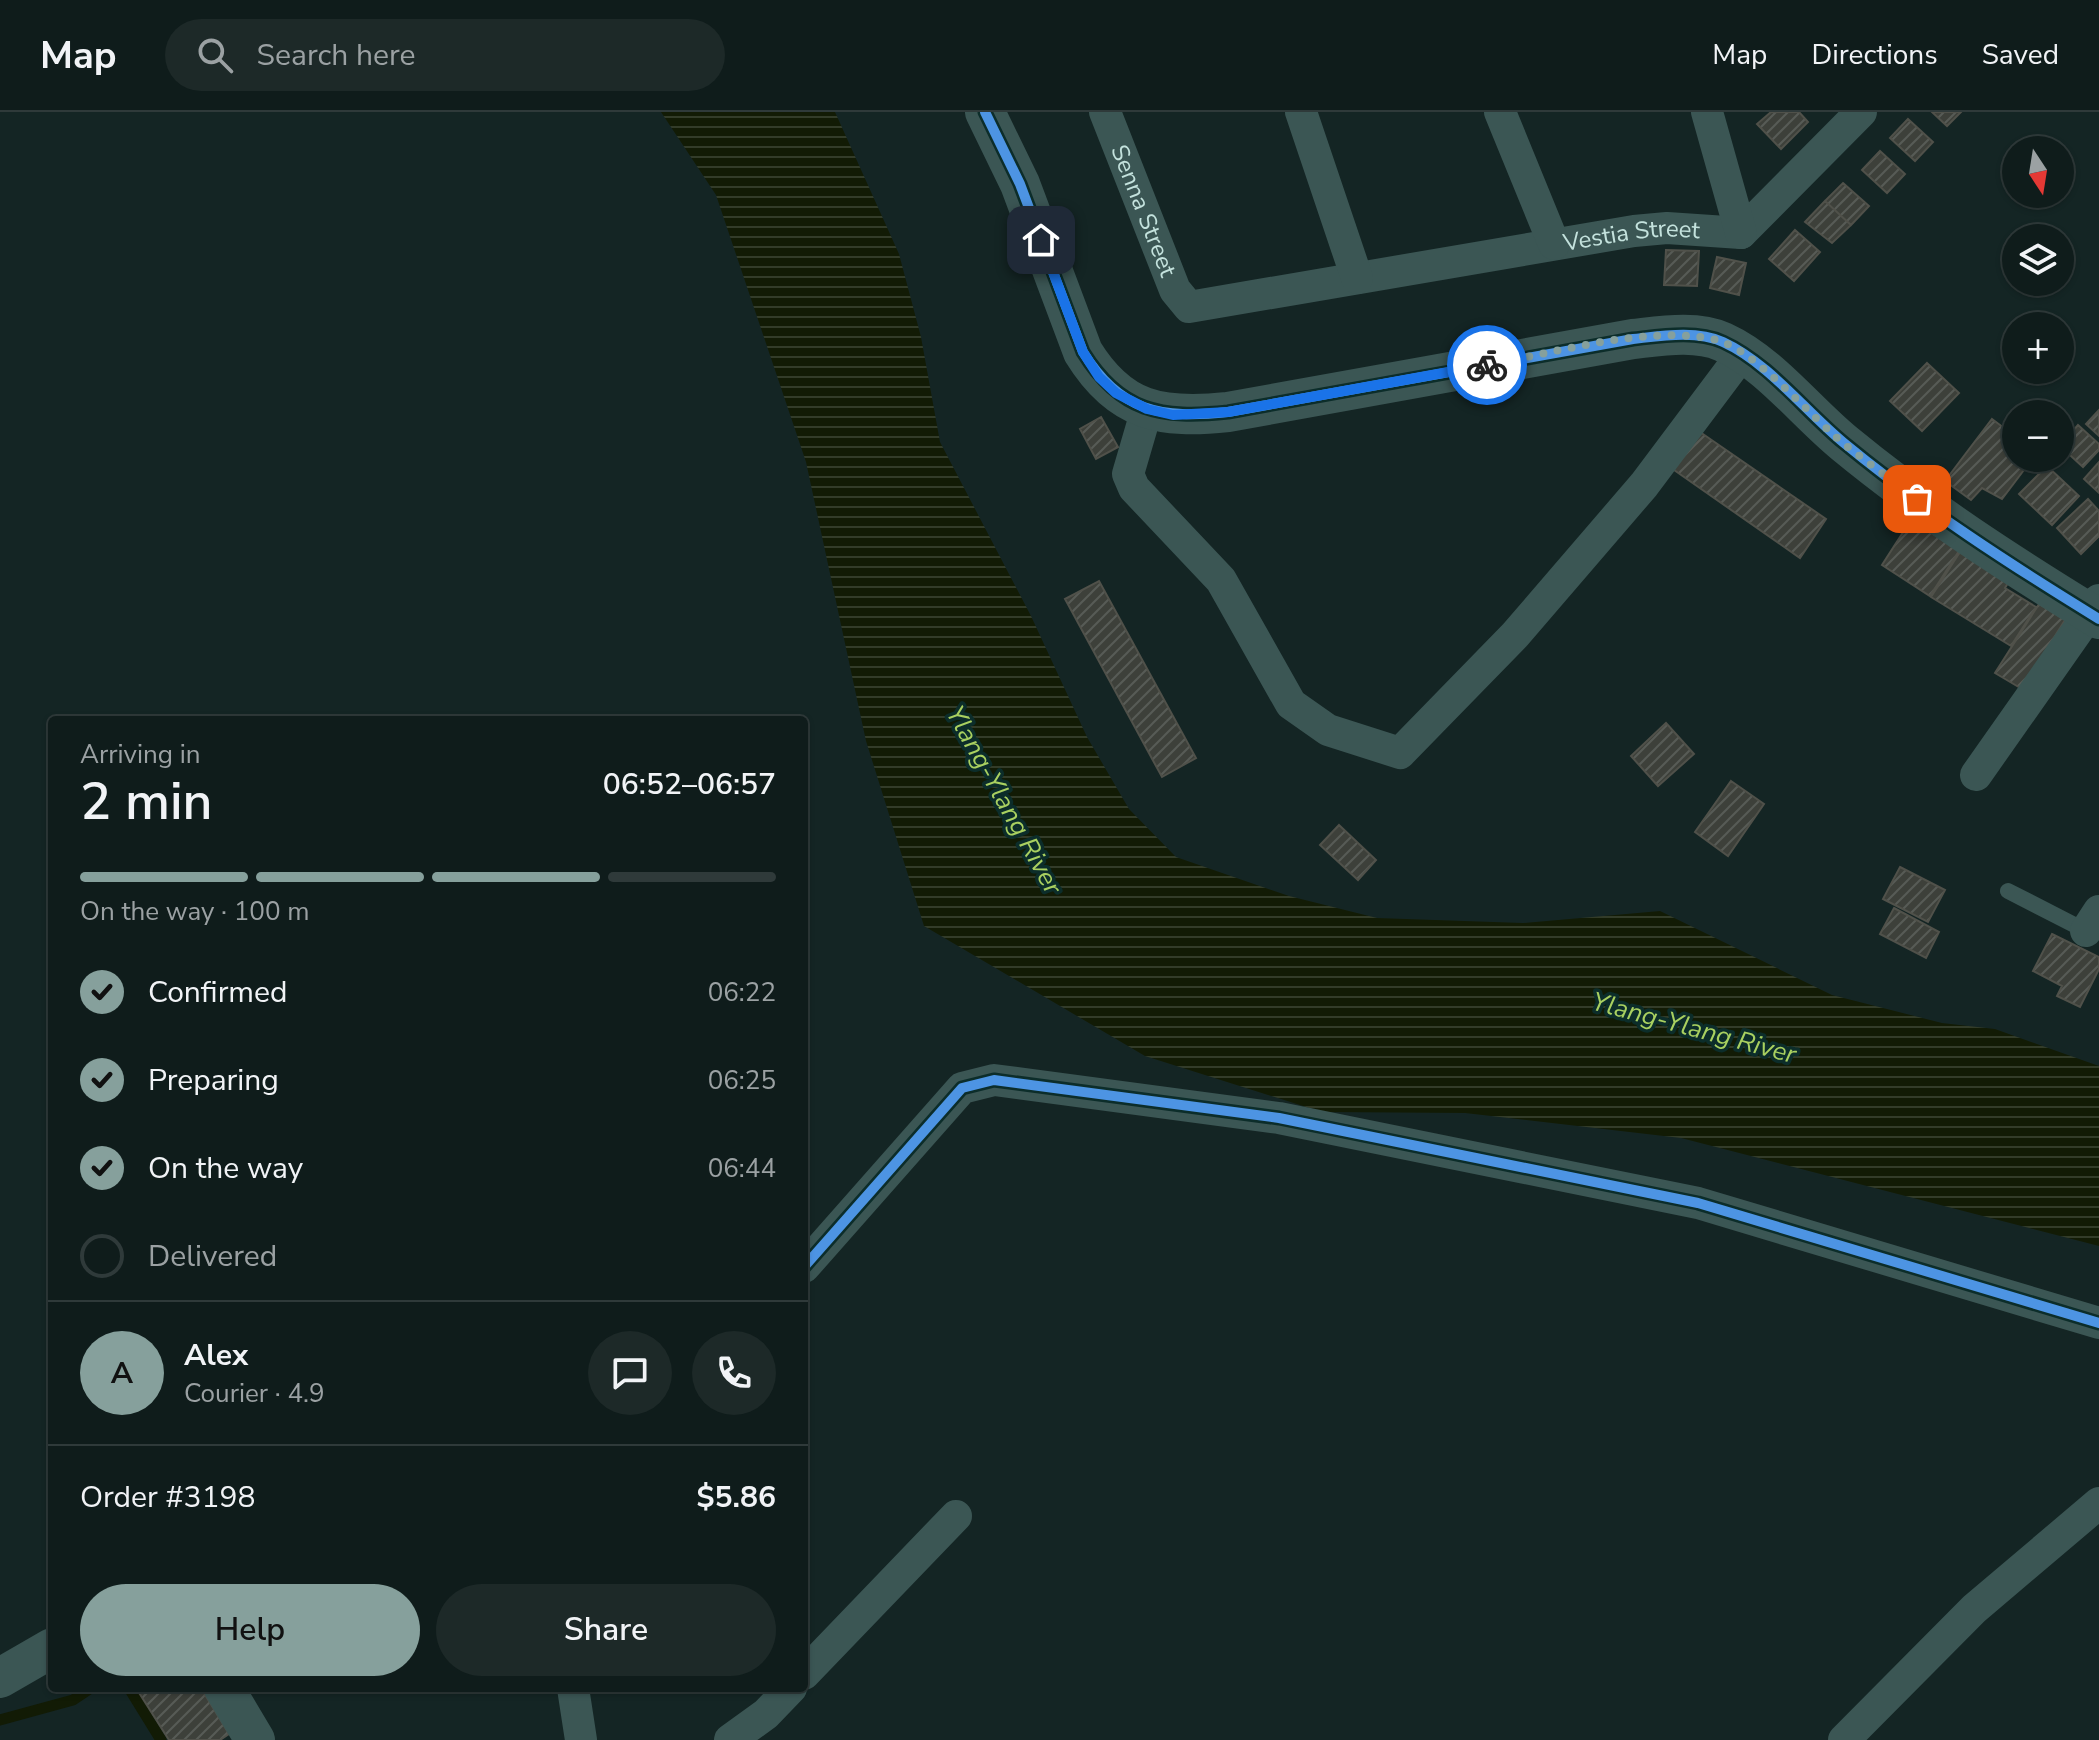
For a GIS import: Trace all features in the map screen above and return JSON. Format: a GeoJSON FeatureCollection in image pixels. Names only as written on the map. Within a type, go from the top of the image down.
{"type":"FeatureCollection","features":[{"type":"Feature","properties":{"kind":"street"},"geometry":{"type":"LineString","coordinates":[[985,112],[1020,184],[1083,352],[1099,377],[1116,393],[1147,409],[1173,415],[1228,412],[1633,339],[1680,335],[1719,341],[1743,353],[1843,443],[1966,537],[2095,610],[1976,775]]}},
{"type":"Feature","properties":{"kind":"street","name":"Senna Street"},"geometry":{"type":"LineString","coordinates":[[1105,112],[1175,290],[1189,307]]}},
{"type":"Feature","properties":{"kind":"street"},"geometry":{"type":"LineString","coordinates":[[1301,112],[1357,278]]}},
{"type":"Feature","properties":{"kind":"street"},"geometry":{"type":"LineString","coordinates":[[1500,112],[1554,244]]}},
{"type":"Feature","properties":{"kind":"street"},"geometry":{"type":"LineString","coordinates":[[1707,112],[1741,233],[1861,112]]}},
{"type":"Feature","properties":{"kind":"street","name":"Vestia Street"},"geometry":{"type":"LineString","coordinates":[[1189,307],[1554,244],[1667,228],[1741,233]]}},
{"type":"Feature","properties":{"kind":"street"},"geometry":{"type":"LineString","coordinates":[[1147,409],[1128,474],[1134,488],[1221,580],[1291,704],[1328,730],[1400,753],[1515,635],[1634,497],[1743,353]]}},
{"type":"Feature","properties":{"kind":"street"},"geometry":{"type":"LineString","coordinates":[[808,1262],[962,1088],[994,1080],[1279,1118],[1698,1203],[2099,1323]]}},
{"type":"Feature","properties":{"kind":"street"},"geometry":{"type":"LineString","coordinates":[[1844,1740],[1974,1609],[2099,1503]]}},
{"type":"Feature","properties":{"kind":"street"},"geometry":{"type":"LineString","coordinates":[[808,1670],[956,1516]]}},
{"type":"Feature","properties":{"kind":"street"},"geometry":{"type":"LineString","coordinates":[[0,1678],[48,1650]]}},
{"type":"Feature","properties":{"kind":"street"},"geometry":{"type":"LineString","coordinates":[[226,1692],[255,1740]]}},
{"type":"Feature","properties":{"kind":"street"},"geometry":{"type":"LineString","coordinates":[[574,1692],[581,1740]]}},
{"type":"Feature","properties":{"kind":"street"},"geometry":{"type":"LineString","coordinates":[[730,1740],[766,1714],[787,1692]]}},
{"type":"Feature","properties":{"kind":"lane"},"geometry":{"type":"LineString","coordinates":[[2008,891],[2095,927]]}},
{"type":"Feature","properties":{"kind":"water","name":"Ylang-Ylang River"},"geometry":{"type":"Polygon","coordinates":[[[661,112],[835,112],[899,254],[921,337],[940,442],[1031,616],[1087,737],[1129,809],[1176,857],[1289,896],[1377,918],[1523,923],[1660,911],[1832,995],[1942,1023],[1995,1029],[2099,1066],[2099,1246],[1681,1138],[1465,1113],[1322,1112],[1145,1056],[924,926],[866,741],[806,462],[716,195],[661,112]]]}},
{"type":"Feature","properties":{"kind":"building"},"geometry":{"type":"Polygon","coordinates":[[[1771,112],[1799,112],[1808,122],[1781,149],[1757,124],[1771,112]]]}},
{"type":"Feature","properties":{"kind":"building"},"geometry":{"type":"Polygon","coordinates":[[[1932,112],[1961,112],[1947,126],[1932,112]]]}},
{"type":"Feature","properties":{"kind":"building"},"geometry":{"type":"Polygon","coordinates":[[[1908,119],[1933,142],[1915,161],[1890,138],[1908,119]]]}},
{"type":"Feature","properties":{"kind":"building"},"geometry":{"type":"Polygon","coordinates":[[[1880,151],[1905,174],[1887,193],[1862,170],[1880,151]]]}},
{"type":"Feature","properties":{"kind":"building"},"geometry":{"type":"Polygon","coordinates":[[[1843,183],[1869,206],[1851,225],[1825,201],[1843,183]]]}},
{"type":"Feature","properties":{"kind":"building"},"geometry":{"type":"Polygon","coordinates":[[[1825,201],[1851,225],[1832,243],[1805,222],[1825,201]]]}},
{"type":"Feature","properties":{"kind":"building"},"geometry":{"type":"Polygon","coordinates":[[[1795,230],[1820,252],[1794,281],[1769,259],[1795,230]]]}},
{"type":"Feature","properties":{"kind":"building"},"geometry":{"type":"Polygon","coordinates":[[[1666,250],[1699,251],[1697,286],[1664,285],[1666,250]]]}},
{"type":"Feature","properties":{"kind":"building"},"geometry":{"type":"Polygon","coordinates":[[[1717,257],[1746,263],[1739,295],[1710,288],[1717,257]]]}},
{"type":"Feature","properties":{"kind":"building"},"geometry":{"type":"Polygon","coordinates":[[[1927,363],[1959,393],[1922,431],[1890,401],[1927,363]]]}},
{"type":"Feature","properties":{"kind":"building"},"geometry":{"type":"Polygon","coordinates":[[[2099,410],[2099,436],[2086,424],[2099,410]]]}},
{"type":"Feature","properties":{"kind":"building"},"geometry":{"type":"Polygon","coordinates":[[[1101,417],[1118,447],[1096,459],[1080,429],[1101,417]]]}},
{"type":"Feature","properties":{"kind":"building"},"geometry":{"type":"Polygon","coordinates":[[[1992,419],[2002,426],[2002,472],[2022,472],[2002,499],[1982,488],[1971,500],[1945,481],[1992,419]]]}},
{"type":"Feature","properties":{"kind":"building"},"geometry":{"type":"Polygon","coordinates":[[[2078,425],[2099,444],[2099,450],[2083,467],[2074,459],[2074,430],[2078,425]]]}},
{"type":"Feature","properties":{"kind":"building"},"geometry":{"type":"Polygon","coordinates":[[[1700,432],[1826,519],[1800,558],[1664,463],[1700,432]]]}},
{"type":"Feature","properties":{"kind":"building"},"geometry":{"type":"Polygon","coordinates":[[[2099,462],[2099,493],[2084,479],[2099,462]]]}},
{"type":"Feature","properties":{"kind":"building"},"geometry":{"type":"Polygon","coordinates":[[[2041,472],[2053,472],[2079,496],[2052,525],[2019,494],[2041,472]]]}},
{"type":"Feature","properties":{"kind":"building"},"geometry":{"type":"Polygon","coordinates":[[[2088,499],[2099,511],[2099,536],[2081,554],[2057,528],[2088,499]]]}},
{"type":"Feature","properties":{"kind":"building"},"geometry":{"type":"Polygon","coordinates":[[[1911,520],[1959,551],[1930,596],[1882,565],[1911,520]]]}},
{"type":"Feature","properties":{"kind":"building"},"geometry":{"type":"Polygon","coordinates":[[[1960,552],[2008,583],[2005,588],[2036,607],[2011,646],[1931,597],[1960,552]]]}},
{"type":"Feature","properties":{"kind":"building"},"geometry":{"type":"Polygon","coordinates":[[[1099,581],[1196,758],[1162,777],[1065,599],[1099,581]]]}},
{"type":"Feature","properties":{"kind":"building"},"geometry":{"type":"Polygon","coordinates":[[[2039,604],[2065,620],[2022,689],[1995,673],[2039,604]]]}},
{"type":"Feature","properties":{"kind":"building"},"geometry":{"type":"Polygon","coordinates":[[[1666,723],[1694,754],[1658,786],[1631,756],[1666,723]]]}},
{"type":"Feature","properties":{"kind":"building"},"geometry":{"type":"Polygon","coordinates":[[[1731,781],[1764,804],[1728,856],[1695,832],[1731,781]]]}},
{"type":"Feature","properties":{"kind":"building"},"geometry":{"type":"Polygon","coordinates":[[[1339,825],[1376,860],[1358,880],[1320,845],[1339,825]]]}},
{"type":"Feature","properties":{"kind":"building"},"geometry":{"type":"Polygon","coordinates":[[[1900,867],[1945,890],[1928,922],[1883,899],[1900,867]]]}},
{"type":"Feature","properties":{"kind":"building"},"geometry":{"type":"Polygon","coordinates":[[[1894,908],[1939,932],[1926,958],[1880,934],[1894,908]]]}},
{"type":"Feature","properties":{"kind":"building"},"geometry":{"type":"Polygon","coordinates":[[[2052,934],[2099,957],[2099,969],[2080,1007],[2057,996],[2062,986],[2033,971],[2052,934]]]}},
{"type":"Feature","properties":{"kind":"building"},"geometry":{"type":"Polygon","coordinates":[[[139,1692],[203,1692],[229,1734],[220,1740],[169,1740],[139,1692]]]}},
{"type":"Feature","properties":{"kind":"waterway"},"geometry":{"type":"LineString","coordinates":[[0,1720],[73,1700],[85,1692]]}},
{"type":"Feature","properties":{"kind":"waterway"},"geometry":{"type":"LineString","coordinates":[[131,1692],[161,1740]]}},
{"type":"Feature","properties":{"kind":"cycle path"},"geometry":{"type":"LineString","coordinates":[[985,112],[1020,184],[1083,352],[1112,388],[1144,407],[1182,414],[1228,412],[1633,339],[1678,335],[1713,338],[1756,362],[1844,443],[1905,491],[2099,619]]}},
{"type":"Feature","properties":{"kind":"cycle path"},"geometry":{"type":"LineString","coordinates":[[808,1262],[962,1088],[994,1080],[1279,1118],[1698,1203],[2099,1323]]}},
{"type":"Feature","properties":{"kind":"way so far"},"geometry":{"type":"LineString","coordinates":[[1487,365],[1633,339],[1680,335],[1719,341],[1743,353],[1843,443],[1917,499]]}},
{"type":"Feature","properties":{"kind":"route"},"geometry":{"type":"LineString","coordinates":[[1041,240],[1083,352],[1099,377],[1116,393],[1147,409],[1173,415],[1228,412],[1487,365]]}}]}
